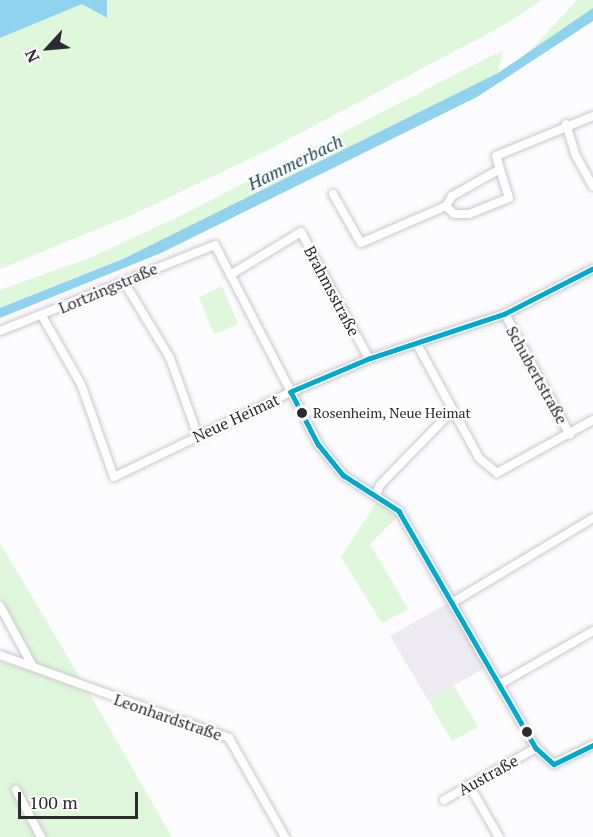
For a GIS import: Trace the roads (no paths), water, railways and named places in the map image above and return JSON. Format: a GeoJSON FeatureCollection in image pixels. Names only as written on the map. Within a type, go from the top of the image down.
{"type":"FeatureCollection","features":[{"type":"Feature","properties":{"kind":"street"},"geometry":{"type":"LineString","coordinates":[[446,206],[454,214],[469,214],[509,198],[496,156],[566,124],[593,116]]}},
{"type":"Feature","properties":{"kind":"street"},"geometry":{"type":"LineString","coordinates":[[566,124],[575,154],[593,186]]}},
{"type":"Feature","properties":{"kind":"street"},"geometry":{"type":"LineString","coordinates":[[333,194],[361,243],[446,206],[452,196],[500,169]]}},
{"type":"Feature","properties":{"kind":"street","name":"Brahmsstraße"},"geometry":{"type":"LineString","coordinates":[[230,275],[301,232],[369,360]]}},
{"type":"Feature","properties":{"kind":"street","name":"Lortzingstraße"},"geometry":{"type":"LineString","coordinates":[[0,331],[215,245],[230,275]]}},
{"type":"Feature","properties":{"kind":"street","name":"Neue Heimat"},"geometry":{"type":"LineString","coordinates":[[42,316],[81,384],[114,477],[291,393],[369,360],[418,346],[505,314],[593,269]]}},
{"type":"Feature","properties":{"kind":"street"},"geometry":{"type":"LineString","coordinates":[[230,275],[318,444],[343,474],[399,511],[455,601],[536,748]]}},
{"type":"Feature","properties":{"kind":"street"},"geometry":{"type":"LineString","coordinates":[[124,282],[170,358],[198,436]]}},
{"type":"Feature","properties":{"kind":"street","name":"Schubertstraße"},"geometry":{"type":"LineString","coordinates":[[505,314],[570,435]]}},
{"type":"Feature","properties":{"kind":"street"},"geometry":{"type":"LineString","coordinates":[[418,346],[479,458],[497,473],[570,435],[593,420]]}},
{"type":"Feature","properties":{"kind":"street"},"geometry":{"type":"LineString","coordinates":[[376,495],[388,477],[452,411]]}},
{"type":"Feature","properties":{"kind":"street"},"geometry":{"type":"LineString","coordinates":[[455,601],[593,518]]}},
{"type":"Feature","properties":{"kind":"street"},"geometry":{"type":"LineString","coordinates":[[0,606],[32,666]]}},
{"type":"Feature","properties":{"kind":"street"},"geometry":{"type":"LineString","coordinates":[[502,683],[593,631]]}},
{"type":"Feature","properties":{"kind":"street","name":"Leonhardstraße"},"geometry":{"type":"LineString","coordinates":[[0,655],[229,738],[285,837]]}},
{"type":"Feature","properties":{"kind":"street","name":"Austraße"},"geometry":{"type":"LineString","coordinates":[[444,800],[536,748],[554,764],[593,745]]}},
{"type":"Feature","properties":{"kind":"street"},"geometry":{"type":"LineString","coordinates":[[470,785],[499,837]]}},
{"type":"Feature","properties":{"kind":"street"},"geometry":{"type":"LineString","coordinates":[[16,790],[41,837]]}},
{"type":"Feature","properties":{"kind":"water"},"geometry":{"type":"Polygon","coordinates":[[[0,0],[107,0],[107,18],[82,4],[0,38],[0,0]]]}},
{"type":"Feature","properties":{"kind":"water"},"geometry":{"type":"Polygon","coordinates":[[[593,8],[593,21],[477,97],[161,253],[0,318],[0,308],[123,259],[498,73],[593,8]]]}},
{"type":"Feature","properties":{"kind":"place","name":"Rosenheim, Neue Heimat"},"geometry":{"type":"Point","coordinates":[302,413]}},
{"type":"Feature","properties":{"kind":"water label","name":"Hammerbach"},"geometry":{"type":"Point","coordinates":[295,162]}}]}
